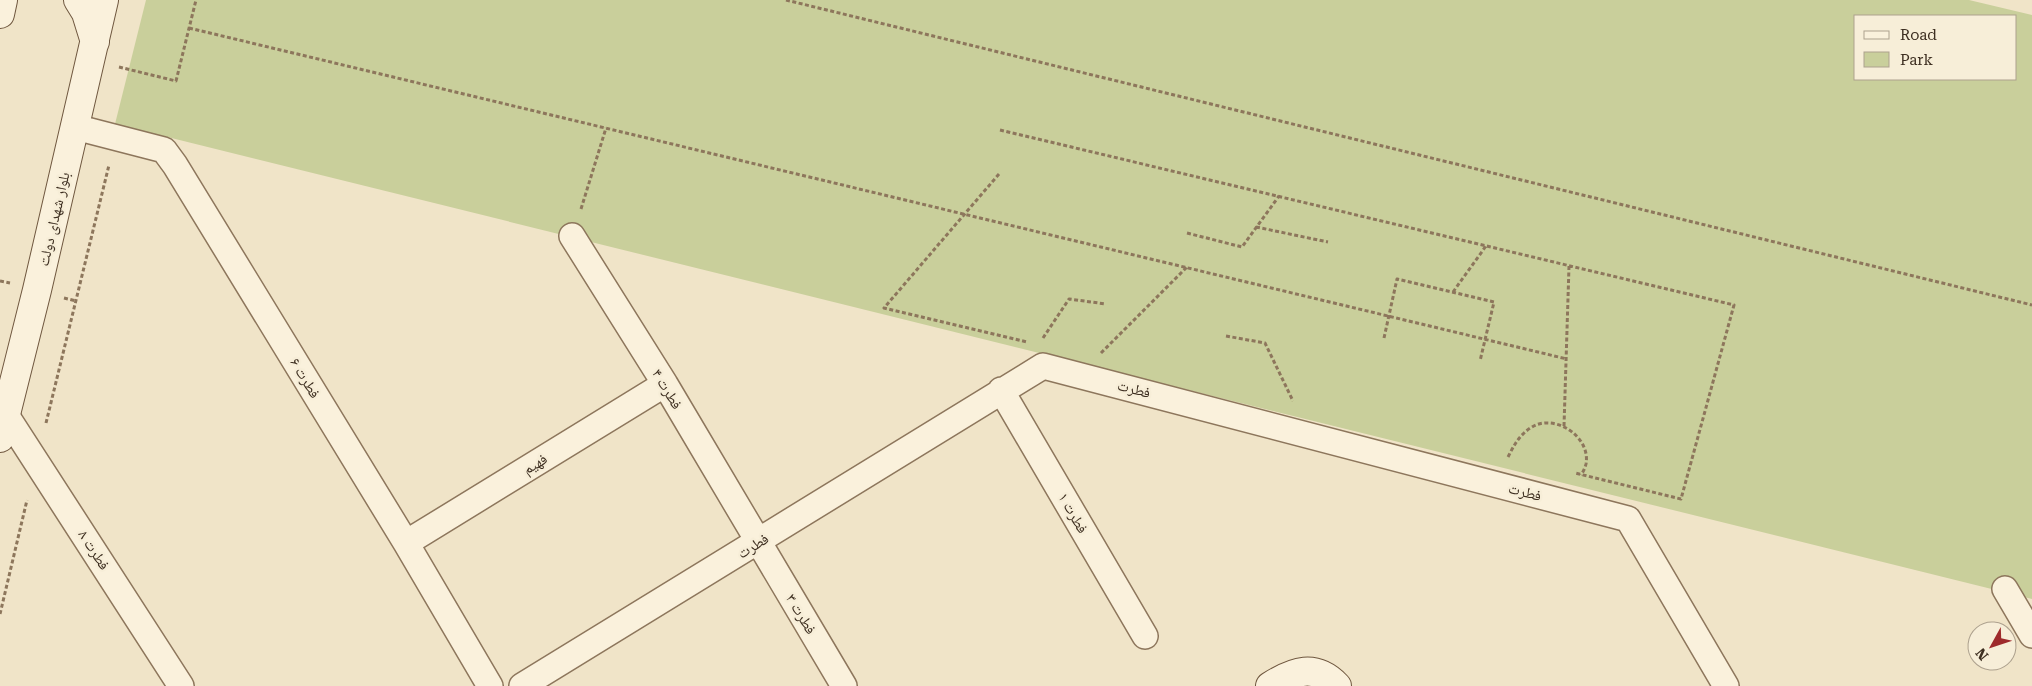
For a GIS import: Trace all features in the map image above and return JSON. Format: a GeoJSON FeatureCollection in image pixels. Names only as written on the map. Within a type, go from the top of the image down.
{"type":"FeatureCollection","features":[{"type":"Feature","properties":{"kind":"main road"},"geometry":{"type":"LineString","coordinates":[[78,0],[86,13],[93,51]]}},
{"type":"Feature","properties":{"kind":"main road","name":"بلوار شهدای دولت"},"geometry":{"type":"LineString","coordinates":[[3,426],[104,0]]}},
{"type":"Feature","properties":{"kind":"main road"},"geometry":{"type":"LineString","coordinates":[[1270,686],[1295,674],[1312,671],[1327,676],[1337,686]]}},
{"type":"Feature","properties":{"kind":"street","name":"فطرت ۶"},"geometry":{"type":"LineString","coordinates":[[75,127],[164,150],[175,165],[406,543],[490,686]]}},
{"type":"Feature","properties":{"kind":"street","name":"فطرت ۴"},"geometry":{"type":"LineString","coordinates":[[572,236],[665,384],[758,543]]}},
{"type":"Feature","properties":{"kind":"street","name":"فطرت"},"geometry":{"type":"LineString","coordinates":[[522,686],[758,543],[1043,366],[1080,374],[1628,519],[1726,686]]}},
{"type":"Feature","properties":{"kind":"street","name":"فهیم"},"geometry":{"type":"LineString","coordinates":[[406,543],[665,384]]}},
{"type":"Feature","properties":{"kind":"street","name":"فطرت ۱"},"geometry":{"type":"LineString","coordinates":[[1002,390],[1145,636]]}},
{"type":"Feature","properties":{"kind":"street","name":"فطرت ۸"},"geometry":{"type":"LineString","coordinates":[[3,426],[37,462],[181,686]]}},
{"type":"Feature","properties":{"kind":"street","name":"فطرت ۳"},"geometry":{"type":"LineString","coordinates":[[758,543],[844,686]]}},
{"type":"Feature","properties":{"kind":"street"},"geometry":{"type":"LineString","coordinates":[[2005,590],[2032,635]]}},
{"type":"Feature","properties":{"kind":"path"},"geometry":{"type":"LineString","coordinates":[[93,51],[176,81],[196,0]]}},
{"type":"Feature","properties":{"kind":"path"},"geometry":{"type":"LineString","coordinates":[[786,0],[2032,305]]}},
{"type":"Feature","properties":{"kind":"path"},"geometry":{"type":"LineString","coordinates":[[189,28],[1567,359]]}},
{"type":"Feature","properties":{"kind":"path"},"geometry":{"type":"LineString","coordinates":[[572,236],[606,128]]}},
{"type":"Feature","properties":{"kind":"path"},"geometry":{"type":"LineString","coordinates":[[1000,130],[1734,305],[1681,499]]}},
{"type":"Feature","properties":{"kind":"path"},"geometry":{"type":"LineString","coordinates":[[0,614],[115,137]]}},
{"type":"Feature","properties":{"kind":"path"},"geometry":{"type":"LineString","coordinates":[[884,308],[999,174]]}},
{"type":"Feature","properties":{"kind":"path"},"geometry":{"type":"LineString","coordinates":[[1187,233],[1242,247],[1278,196]]}},
{"type":"Feature","properties":{"kind":"path"},"geometry":{"type":"LineString","coordinates":[[1256,227],[1328,242]]}},
{"type":"Feature","properties":{"kind":"path"},"geometry":{"type":"LineString","coordinates":[[1453,292],[1486,246]]}},
{"type":"Feature","properties":{"kind":"path"},"geometry":{"type":"LineString","coordinates":[[1564,426],[1569,266]]}},
{"type":"Feature","properties":{"kind":"path"},"geometry":{"type":"LineString","coordinates":[[1080,374],[1188,267]]}},
{"type":"Feature","properties":{"kind":"path"},"geometry":{"type":"LineString","coordinates":[[1384,338],[1397,279],[1453,292],[1494,302],[1480,361]]}},
{"type":"Feature","properties":{"kind":"path"},"geometry":{"type":"LineString","coordinates":[[1038,345],[1069,299],[1106,304]]}},
{"type":"Feature","properties":{"kind":"path"},"geometry":{"type":"LineString","coordinates":[[1226,336],[1265,344],[1296,406]]}},
{"type":"Feature","properties":{"kind":"path"},"geometry":{"type":"LineString","coordinates":[[1508,457],[1518,438],[1534,426],[1548,423],[1564,426],[1578,437],[1585,450],[1586,464],[1582,475]]}},
{"type":"Feature","properties":{"kind":"green space"},"geometry":{"type":"Polygon","coordinates":[[[146,0],[1969,0],[2032,15],[2032,599],[115,124],[146,0]]]}}]}
